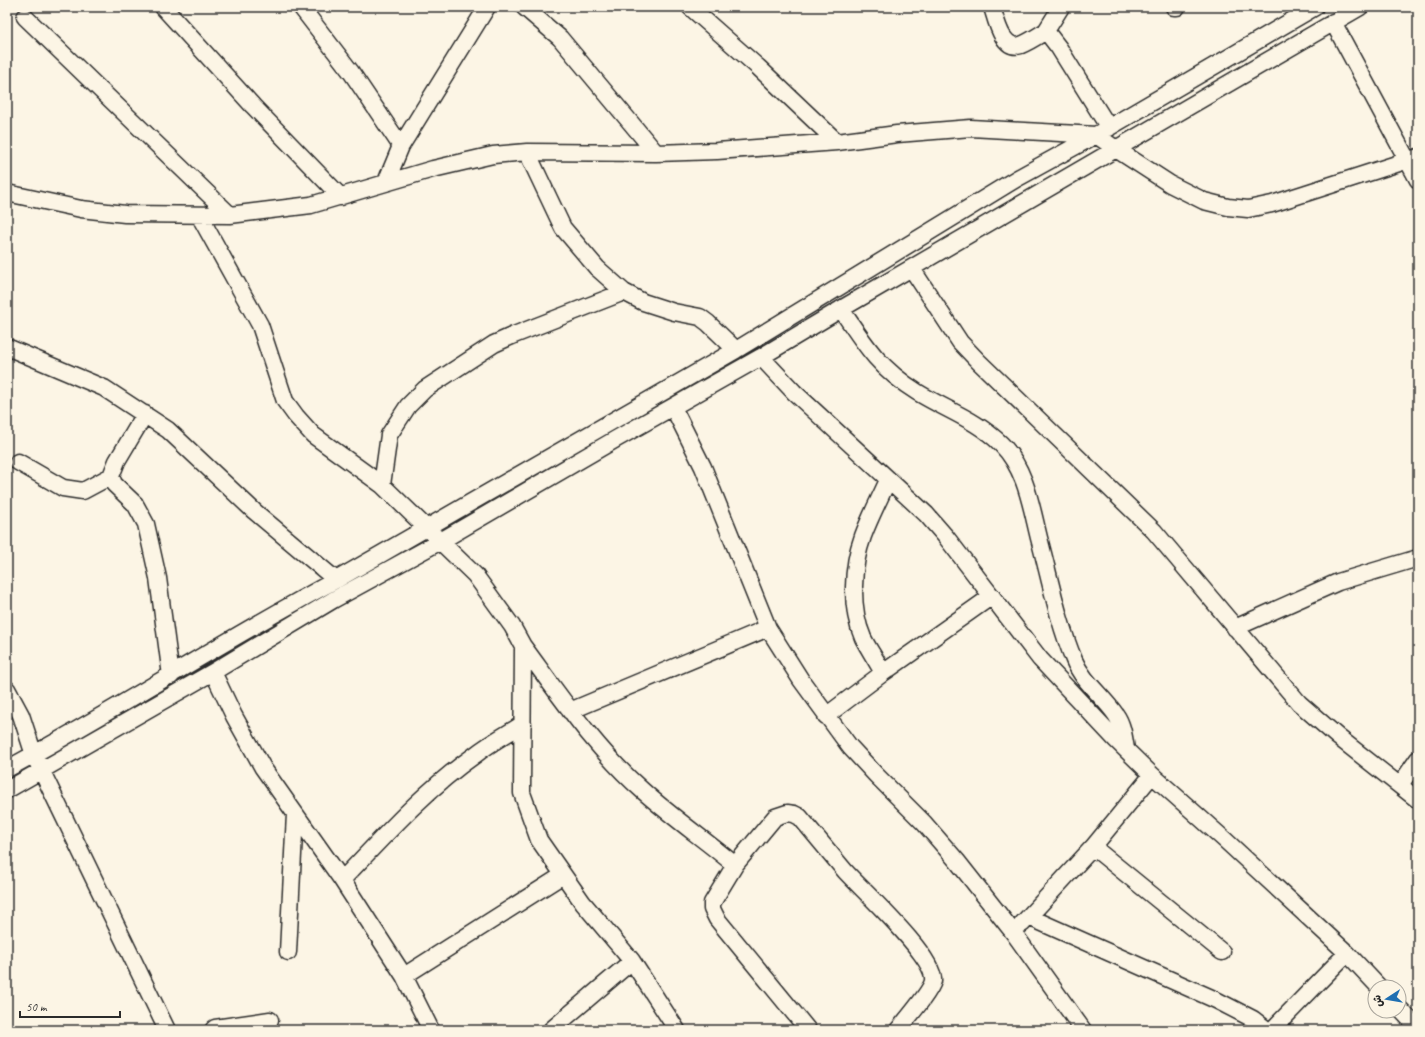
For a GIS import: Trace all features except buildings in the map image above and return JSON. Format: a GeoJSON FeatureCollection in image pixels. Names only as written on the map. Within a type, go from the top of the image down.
{"type":"FeatureCollection","features":[{"type":"Feature","properties":{"kind":"street"},"geometry":{"type":"LineString","coordinates":[[163,7],[248,101],[341,197]]}},
{"type":"Feature","properties":{"kind":"street"},"geometry":{"type":"LineString","coordinates":[[302,7],[351,72],[401,146]]}},
{"type":"Feature","properties":{"kind":"street"},"geometry":{"type":"LineString","coordinates":[[386,182],[401,146],[487,7]]}},
{"type":"Feature","properties":{"kind":"street"},"geometry":{"type":"LineString","coordinates":[[524,7],[560,38],[656,153]]}},
{"type":"Feature","properties":{"kind":"street"},"geometry":{"type":"LineString","coordinates":[[691,7],[758,67],[836,142]]}},
{"type":"Feature","properties":{"kind":"street"},"geometry":{"type":"LineString","coordinates":[[992,7],[1002,34],[1006,41],[1013,45],[1020,45],[1046,31],[1061,7]]}},
{"type":"Feature","properties":{"kind":"street"},"geometry":{"type":"LineString","coordinates":[[7,770],[171,676],[286,607],[336,580],[736,350],[1016,179],[1103,131],[1315,7]]}},
{"type":"Feature","properties":{"kind":"street"},"geometry":{"type":"LineString","coordinates":[[7,790],[213,672],[352,589],[439,542],[761,357],[1025,201],[1116,150],[1360,7]]}},
{"type":"Feature","properties":{"kind":"street"},"geometry":{"type":"LineString","coordinates":[[26,17],[230,215]]}},
{"type":"Feature","properties":{"kind":"street"},"geometry":{"type":"LineString","coordinates":[[1333,22],[1413,159],[1418,180]]}},
{"type":"Feature","properties":{"kind":"street"},"geometry":{"type":"LineString","coordinates":[[1046,31],[1059,48],[1103,131],[1116,150],[1170,184],[1204,201],[1228,207],[1248,209],[1272,204],[1413,159]]}},
{"type":"Feature","properties":{"kind":"street"},"geometry":{"type":"LineString","coordinates":[[7,193],[81,209],[125,214],[230,215],[311,205],[386,182],[486,156],[527,152],[656,153],[717,151],[836,142],[897,134],[971,128],[1103,131]]}},
{"type":"Feature","properties":{"kind":"street"},"geometry":{"type":"LineString","coordinates":[[527,152],[563,228],[597,268],[624,292],[657,308],[700,317],[736,350]]}},
{"type":"Feature","properties":{"kind":"street"},"geometry":{"type":"LineString","coordinates":[[198,215],[260,325],[289,406],[313,435],[382,485],[427,528],[439,542],[475,575],[512,626],[523,646],[570,711],[623,772],[643,792],[735,865]]}},
{"type":"Feature","properties":{"kind":"street"},"geometry":{"type":"LineString","coordinates":[[912,269],[960,342],[1154,531],[1300,703],[1338,737],[1418,800]]}},
{"type":"Feature","properties":{"kind":"street"},"geometry":{"type":"LineString","coordinates":[[838,288],[844,307],[872,355],[887,371],[918,392],[982,427],[1002,446],[1016,465],[1024,480],[1057,610],[1074,662],[1117,716],[1123,728],[1126,749]]}},
{"type":"Feature","properties":{"kind":"street"},"geometry":{"type":"LineString","coordinates":[[382,485],[389,435],[408,406],[425,389],[494,344],[514,334],[624,292]]}},
{"type":"Feature","properties":{"kind":"street"},"geometry":{"type":"LineString","coordinates":[[7,347],[104,388],[168,430],[254,511],[336,580]]}},
{"type":"Feature","properties":{"kind":"street"},"geometry":{"type":"LineString","coordinates":[[761,357],[794,392],[931,520],[1040,659],[1126,749],[1152,775],[1225,840],[1347,953],[1371,979]]}},
{"type":"Feature","properties":{"kind":"street"},"geometry":{"type":"LineString","coordinates":[[673,407],[703,467],[768,628],[826,716],[866,764],[924,823],[957,861],[1013,932],[1083,1030]]}},
{"type":"Feature","properties":{"kind":"street"},"geometry":{"type":"LineString","coordinates":[[18,462],[63,488],[84,491],[111,476],[117,461],[145,414]]}},
{"type":"Feature","properties":{"kind":"street"},"geometry":{"type":"LineString","coordinates":[[111,476],[114,484],[135,504],[146,524],[158,578],[171,676]]}},
{"type":"Feature","properties":{"kind":"street"},"geometry":{"type":"LineString","coordinates":[[883,673],[861,631],[854,591],[855,571],[863,537],[888,480]]}},
{"type":"Feature","properties":{"kind":"street"},"geometry":{"type":"LineString","coordinates":[[1235,628],[1338,582],[1418,558]]}},
{"type":"Feature","properties":{"kind":"street"},"geometry":{"type":"LineString","coordinates":[[826,716],[883,673],[992,596]]}},
{"type":"Feature","properties":{"kind":"street"},"geometry":{"type":"LineString","coordinates":[[570,711],[768,628]]}},
{"type":"Feature","properties":{"kind":"street"},"geometry":{"type":"LineString","coordinates":[[523,646],[522,793],[539,840],[583,903],[632,961],[677,1030]]}},
{"type":"Feature","properties":{"kind":"street"},"geometry":{"type":"LineString","coordinates":[[213,672],[234,716],[263,768],[342,880],[404,976],[431,1030]]}},
{"type":"Feature","properties":{"kind":"street"},"geometry":{"type":"LineString","coordinates":[[7,689],[22,715],[34,755],[167,1030]]}},
{"type":"Feature","properties":{"kind":"street"},"geometry":{"type":"LineString","coordinates":[[342,880],[403,816],[438,784],[473,756],[523,724]]}},
{"type":"Feature","properties":{"kind":"street"},"geometry":{"type":"LineString","coordinates":[[1400,785],[1418,759]]}},
{"type":"Feature","properties":{"kind":"street"},"geometry":{"type":"LineString","coordinates":[[1013,932],[1029,917],[1093,847],[1152,775]]}},
{"type":"Feature","properties":{"kind":"street"},"geometry":{"type":"LineString","coordinates":[[808,1030],[717,919],[712,909],[712,903],[735,865],[775,816],[787,813],[800,817],[844,870],[908,936],[930,967],[933,974],[931,986],[898,1030]]}},
{"type":"Feature","properties":{"kind":"street"},"geometry":{"type":"LineString","coordinates":[[288,952],[295,814]]}},
{"type":"Feature","properties":{"kind":"street"},"geometry":{"type":"LineString","coordinates":[[1093,847],[1222,952]]}},
{"type":"Feature","properties":{"kind":"street"},"geometry":{"type":"LineString","coordinates":[[404,976],[563,875]]}},
{"type":"Feature","properties":{"kind":"street"},"geometry":{"type":"LineString","coordinates":[[1029,917],[1216,1000],[1253,1019],[1267,1030]]}},
{"type":"Feature","properties":{"kind":"street"},"geometry":{"type":"LineString","coordinates":[[1272,1030],[1347,953]]}},
{"type":"Feature","properties":{"kind":"street"},"geometry":{"type":"LineString","coordinates":[[551,1030],[632,961]]}},
{"type":"Feature","properties":{"kind":"street"},"geometry":{"type":"LineString","coordinates":[[1407,1016],[1418,1028]]}},
{"type":"Feature","properties":{"kind":"street"},"geometry":{"type":"LineString","coordinates":[[213,1030],[222,1027],[270,1020]]}}]}
